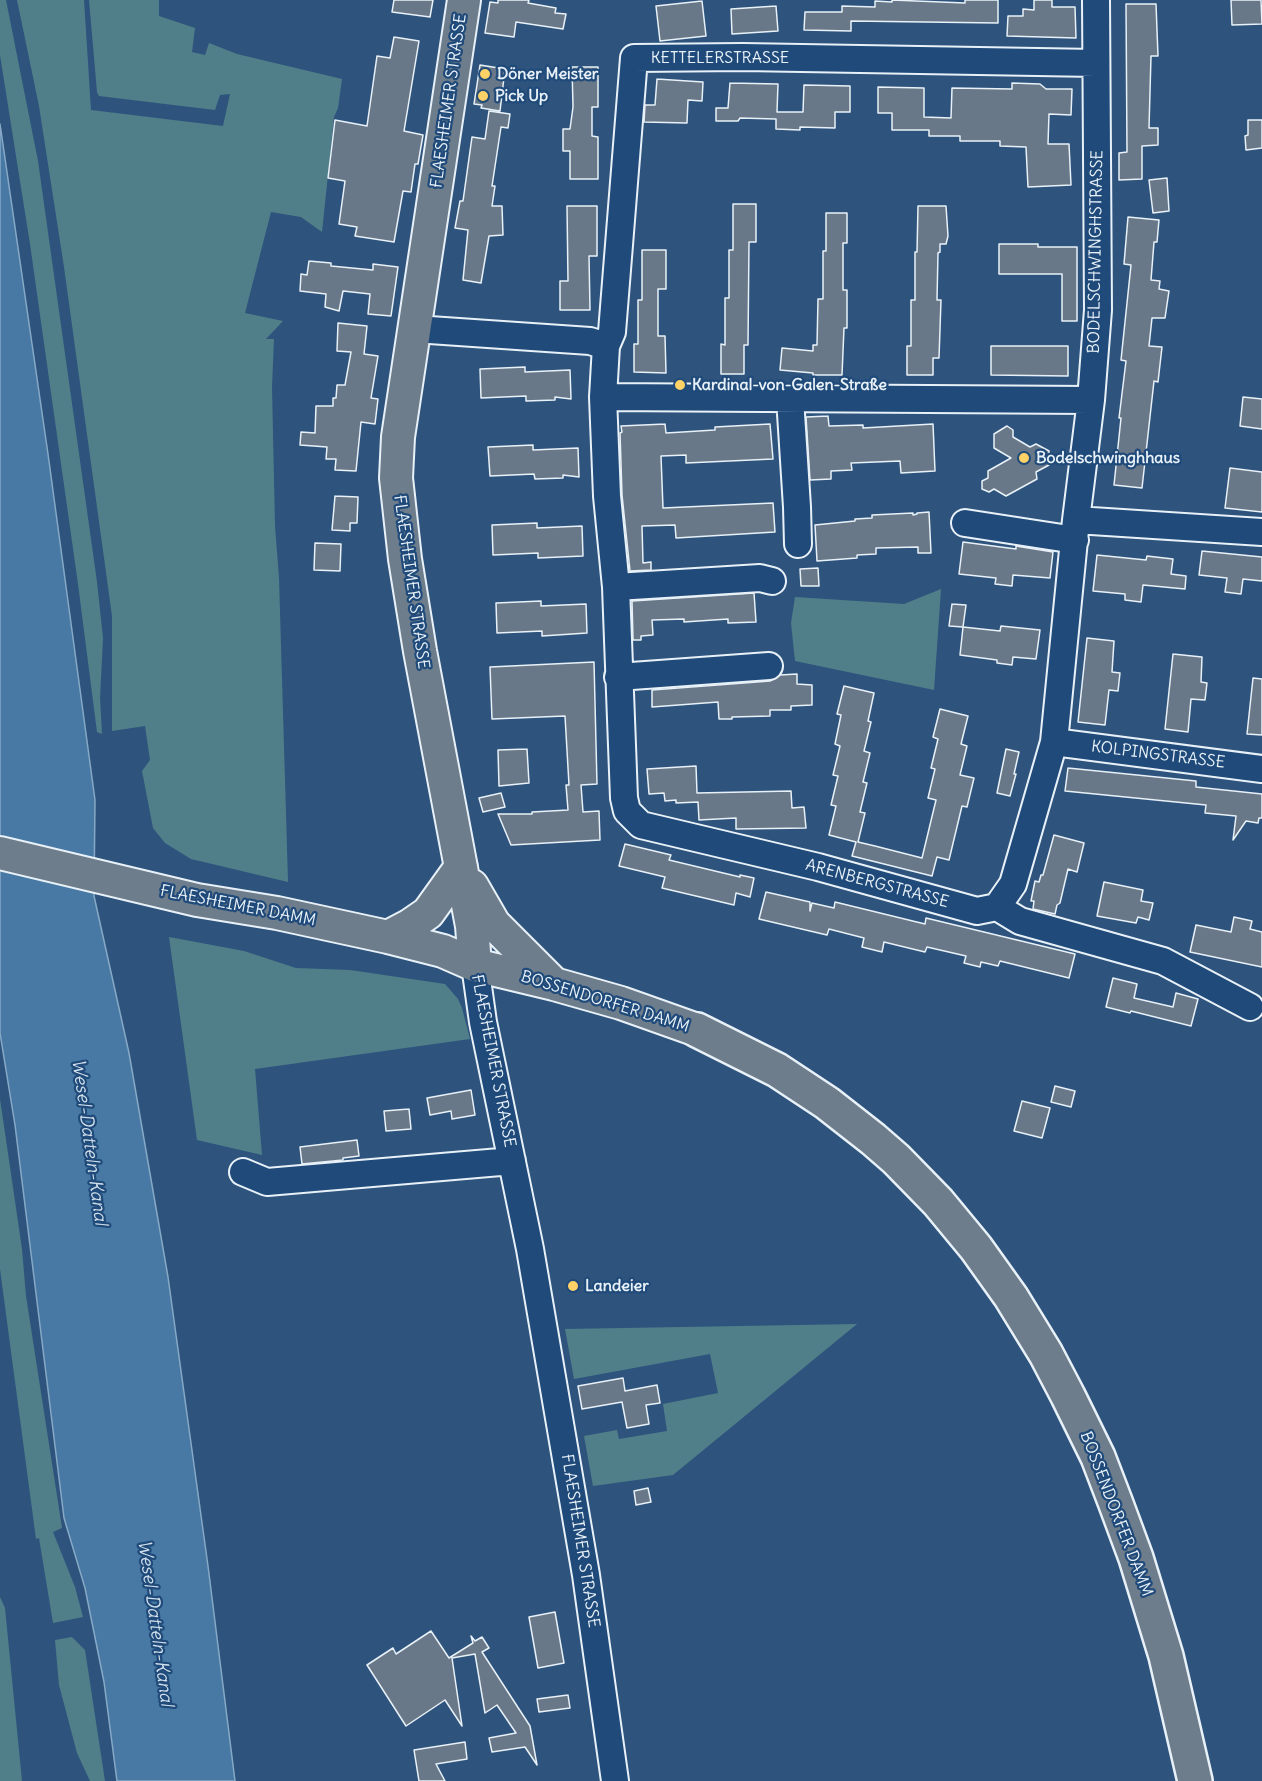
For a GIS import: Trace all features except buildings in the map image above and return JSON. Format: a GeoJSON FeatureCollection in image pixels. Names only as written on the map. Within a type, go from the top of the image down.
{"type":"FeatureCollection","features":[{"type":"Feature","properties":{"kind":"highway","name":"BOSSENDORFER DAMM"},"geometry":{"type":"LineString","coordinates":[[697,1030],[786,1075],[873,1139],[938,1202],[976,1248],[1011,1297],[1046,1354],[1068,1396],[1098,1457],[1113,1495],[1136,1558],[1166,1656],[1196,1781]]}},
{"type":"Feature","properties":{"kind":"main road","name":"FLAESHEIMER STRASSE"},"geometry":{"type":"LineString","coordinates":[[464,0],[398,437],[396,478],[405,559],[472,926],[475,965]]}},
{"type":"Feature","properties":{"kind":"main road","name":"FLAESHEIMER DAMM"},"geometry":{"type":"LineString","coordinates":[[0,853],[142,888],[388,937],[443,951],[475,965]]}},
{"type":"Feature","properties":{"kind":"main road"},"geometry":{"type":"LineString","coordinates":[[388,937],[428,913],[461,867],[494,924],[554,984]]}},
{"type":"Feature","properties":{"kind":"main road","name":"BOSSENDORFER DAMM"},"geometry":{"type":"LineString","coordinates":[[475,965],[621,1003],[697,1030]]}},
{"type":"Feature","properties":{"kind":"street","name":"BODELSCHWINGHSTRASSE"},"geometry":{"type":"LineString","coordinates":[[997,907],[1013,884],[1054,742],[1075,530],[1091,400],[1098,310],[1096,0]]}},
{"type":"Feature","properties":{"kind":"street","name":"KETTELERSTRASSE"},"geometry":{"type":"LineString","coordinates":[[606,346],[612,332],[634,58],[743,57],[1096,63]]}},
{"type":"Feature","properties":{"kind":"street"},"geometry":{"type":"LineString","coordinates":[[415,329],[590,341],[606,346],[603,397],[1091,400]]}},
{"type":"Feature","properties":{"kind":"street","name":"ARENBERGSTRASSE"},"geometry":{"type":"LineString","coordinates":[[603,397],[607,496],[616,587],[624,798],[627,811],[641,825],[819,867],[977,911],[997,907]]}},
{"type":"Feature","properties":{"kind":"street"},"geometry":{"type":"LineString","coordinates":[[790,398],[798,507],[798,544]]}},
{"type":"Feature","properties":{"kind":"street"},"geometry":{"type":"LineString","coordinates":[[965,523],[1075,530],[1262,532]]}},
{"type":"Feature","properties":{"kind":"street"},"geometry":{"type":"LineString","coordinates":[[616,587],[759,578],[772,581]]}},
{"type":"Feature","properties":{"kind":"street"},"geometry":{"type":"LineString","coordinates":[[618,676],[769,666]]}},
{"type":"Feature","properties":{"kind":"street","name":"KOLPINGSTRASSE"},"geometry":{"type":"LineString","coordinates":[[1054,742],[1262,769]]}},
{"type":"Feature","properties":{"kind":"street"},"geometry":{"type":"LineString","coordinates":[[997,907],[1020,921],[1163,961],[1250,1007]]}},
{"type":"Feature","properties":{"kind":"street","name":"FLAESHEIMER STRASSE"},"geometry":{"type":"LineString","coordinates":[[475,965],[483,1022],[530,1249],[586,1575],[615,1781]]}},
{"type":"Feature","properties":{"kind":"street","name":"FLAESHEIMER STRASSE"},"geometry":{"type":"LineString","coordinates":[[243,1172],[267,1182],[512,1161]]}},
{"type":"Feature","properties":{"kind":"green space"},"geometry":{"type":"Polygon","coordinates":[[[0,0],[6,0],[38,161],[97,582],[103,638],[100,698],[102,734],[97,732],[30,244],[0,55],[0,0]]]}},
{"type":"Feature","properties":{"kind":"green space"},"geometry":{"type":"Polygon","coordinates":[[[17,0],[84,0],[91,110],[223,126],[230,94],[220,95],[215,110],[99,96],[89,0],[159,0],[159,16],[195,28],[192,52],[205,55],[209,43],[237,54],[342,79],[338,108],[334,117],[322,232],[301,217],[271,212],[245,313],[283,321],[266,339],[274,339],[272,387],[275,526],[279,578],[288,882],[191,859],[165,843],[153,828],[142,771],[150,760],[145,726],[112,731],[112,616],[64,267],[39,106],[17,0]]]}},
{"type":"Feature","properties":{"kind":"green space"},"geometry":{"type":"Polygon","coordinates":[[[941,589],[934,690],[795,661],[791,623],[795,597],[904,604],[941,589]]]}},
{"type":"Feature","properties":{"kind":"green space"},"geometry":{"type":"Polygon","coordinates":[[[169,937],[244,951],[296,968],[350,970],[445,984],[458,999],[470,1039],[255,1069],[262,1155],[197,1140],[169,937]]]}},
{"type":"Feature","properties":{"kind":"green space"},"geometry":{"type":"Polygon","coordinates":[[[0,1099],[22,1249],[26,1296],[62,1528],[53,1532],[75,1587],[83,1617],[53,1623],[39,1538],[36,1539],[0,1269],[0,1099]]]}},
{"type":"Feature","properties":{"kind":"green space"},"geometry":{"type":"Polygon","coordinates":[[[857,1324],[673,1475],[593,1486],[584,1436],[617,1430],[619,1439],[667,1431],[663,1404],[718,1393],[710,1354],[574,1379],[565,1329],[857,1324]]]}},
{"type":"Feature","properties":{"kind":"green space"},"geometry":{"type":"Polygon","coordinates":[[[0,1597],[5,1608],[22,1781],[0,1781],[0,1597]]]}},
{"type":"Feature","properties":{"kind":"green space"},"geometry":{"type":"Polygon","coordinates":[[[72,1637],[85,1650],[105,1781],[90,1781],[77,1753],[59,1685],[55,1640],[72,1637]]]}},
{"type":"Feature","properties":{"kind":"water","name":"Wesel-Datteln-Kanal"},"geometry":{"type":"Polygon","coordinates":[[[0,124],[95,800],[94,896],[129,1053],[168,1277],[235,1781],[117,1781],[104,1682],[85,1588],[64,1518],[15,1125],[0,1033],[0,124]]]}},
{"type":"Feature","properties":{"kind":"place","name":"Döner Meister"},"geometry":{"type":"Point","coordinates":[485,74]}},
{"type":"Feature","properties":{"kind":"place","name":"Pick Up"},"geometry":{"type":"Point","coordinates":[483,96]}},
{"type":"Feature","properties":{"kind":"place","name":"Kardinal-von-Galen-Straße"},"geometry":{"type":"Point","coordinates":[680,385]}},
{"type":"Feature","properties":{"kind":"place","name":"Bodelschwinghhaus"},"geometry":{"type":"Point","coordinates":[1024,458]}},
{"type":"Feature","properties":{"kind":"place","name":"Landeier"},"geometry":{"type":"Point","coordinates":[573,1286]}}]}
